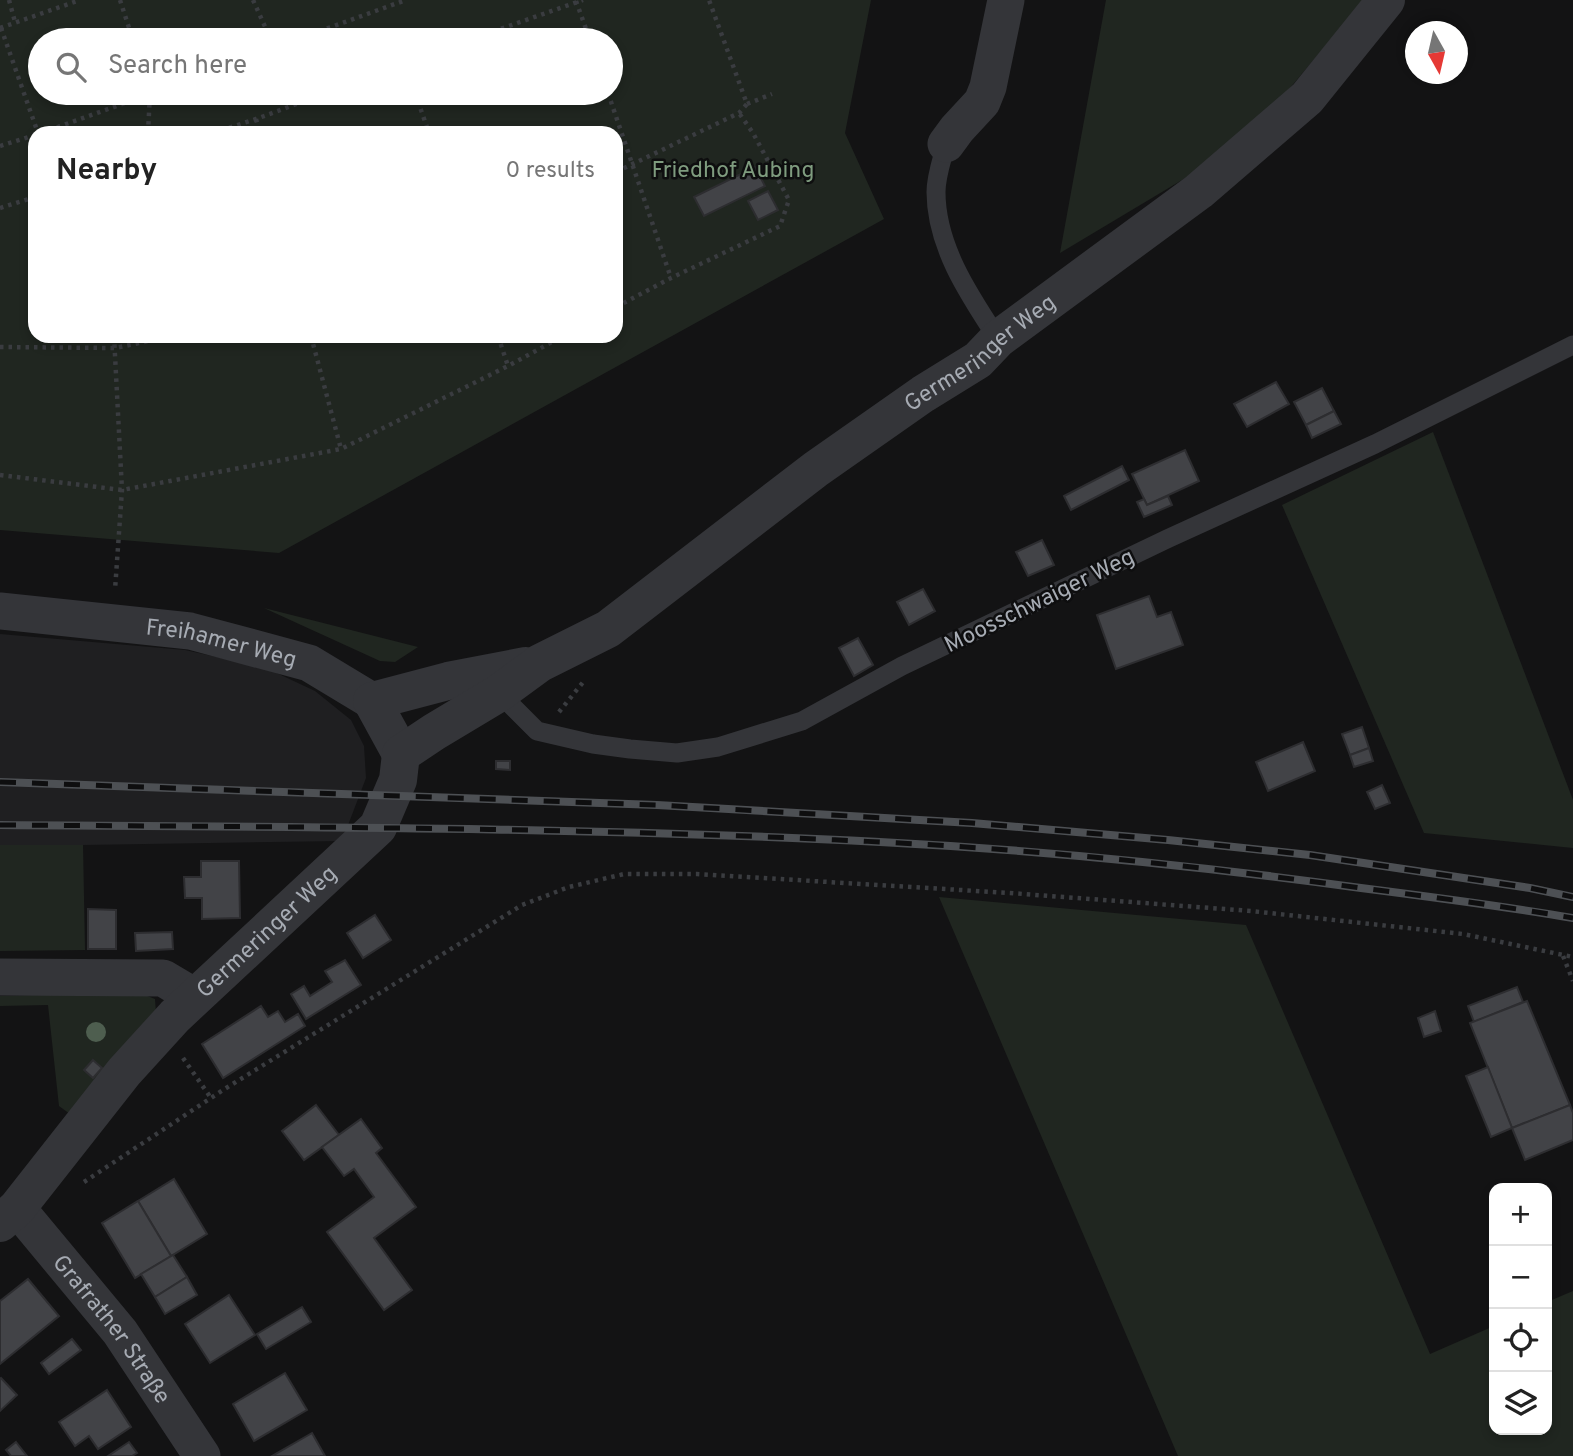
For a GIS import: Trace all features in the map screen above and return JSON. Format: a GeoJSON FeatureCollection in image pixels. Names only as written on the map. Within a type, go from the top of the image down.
{"type":"FeatureCollection","features":[{"type":"Feature","properties":{"kind":"street"},"geometry":{"type":"LineString","coordinates":[[946,144],[982,102],[988,87],[1006,0]]}},
{"type":"Feature","properties":{"kind":"street","name":"Germeringer Weg"},"geometry":{"type":"LineString","coordinates":[[16,1205],[124,1072],[195,997],[378,827],[398,779],[401,754],[499,693],[540,663],[608,629],[816,469],[923,394],[978,360],[998,339],[1199,191],[1307,98],[1386,0]]}},
{"type":"Feature","properties":{"kind":"street","name":"Freihamer Weg"},"geometry":{"type":"LineString","coordinates":[[0,611],[190,631],[309,663],[372,701]]}},
{"type":"Feature","properties":{"kind":"street","name":"Germeringer Weg"},"geometry":{"type":"LineString","coordinates":[[372,701],[448,681],[540,663]]}},
{"type":"Feature","properties":{"kind":"street"},"geometry":{"type":"LineString","coordinates":[[372,701],[401,754]]}},
{"type":"Feature","properties":{"kind":"street"},"geometry":{"type":"LineString","coordinates":[[0,977],[163,978],[195,997]]}},
{"type":"Feature","properties":{"kind":"street","name":"Grafrather Straße"},"geometry":{"type":"LineString","coordinates":[[16,1205],[120,1332],[202,1456]]}},
{"type":"Feature","properties":{"kind":"lane"},"geometry":{"type":"LineString","coordinates":[[946,144],[936,191],[942,238],[952,262],[998,339]]}},
{"type":"Feature","properties":{"kind":"lane","name":"Moosschwaiger Weg"},"geometry":{"type":"LineString","coordinates":[[499,693],[537,731],[593,744],[630,749],[677,753],[718,747],[802,721],[902,666],[1167,539],[1376,444],[1573,345]]}},
{"type":"Feature","properties":{"kind":"path"},"geometry":{"type":"LineString","coordinates":[[9,0],[15,22]]}},
{"type":"Feature","properties":{"kind":"path"},"geometry":{"type":"LineString","coordinates":[[35,126],[0,28],[80,0]]}},
{"type":"Feature","properties":{"kind":"path"},"geometry":{"type":"LineString","coordinates":[[120,0],[129,28]]}},
{"type":"Feature","properties":{"kind":"path"},"geometry":{"type":"LineString","coordinates":[[253,0],[266,28]]}},
{"type":"Feature","properties":{"kind":"path"},"geometry":{"type":"LineString","coordinates":[[328,28],[406,0]]}},
{"type":"Feature","properties":{"kind":"path"},"geometry":{"type":"LineString","coordinates":[[502,28],[583,0]]}},
{"type":"Feature","properties":{"kind":"path"},"geometry":{"type":"LineString","coordinates":[[709,0],[747,104]]}},
{"type":"Feature","properties":{"kind":"path"},"geometry":{"type":"LineString","coordinates":[[576,1],[586,28]]}},
{"type":"Feature","properties":{"kind":"path"},"geometry":{"type":"LineString","coordinates":[[623,169],[738,113],[747,104],[772,94]]}},
{"type":"Feature","properties":{"kind":"path"},"geometry":{"type":"LineString","coordinates":[[60,126],[118,105]]}},
{"type":"Feature","properties":{"kind":"path"},"geometry":{"type":"LineString","coordinates":[[149,126],[150,105]]}},
{"type":"Feature","properties":{"kind":"path"},"geometry":{"type":"LineString","coordinates":[[234,126],[294,105]]}},
{"type":"Feature","properties":{"kind":"path"},"geometry":{"type":"LineString","coordinates":[[419,105],[427,126]]}},
{"type":"Feature","properties":{"kind":"path"},"geometry":{"type":"LineString","coordinates":[[612,105],[619,126]]}},
{"type":"Feature","properties":{"kind":"path"},"geometry":{"type":"LineString","coordinates":[[623,303],[780,226],[789,200],[753,134],[738,113]]}},
{"type":"Feature","properties":{"kind":"path"},"geometry":{"type":"LineString","coordinates":[[256,119],[258,126]]}},
{"type":"Feature","properties":{"kind":"path"},"geometry":{"type":"LineString","coordinates":[[623,136],[671,278]]}},
{"type":"Feature","properties":{"kind":"path"},"geometry":{"type":"LineString","coordinates":[[0,146],[28,137]]}},
{"type":"Feature","properties":{"kind":"path"},"geometry":{"type":"LineString","coordinates":[[0,208],[28,199]]}},
{"type":"Feature","properties":{"kind":"path"},"geometry":{"type":"LineString","coordinates":[[112,623],[122,490],[115,343]]}},
{"type":"Feature","properties":{"kind":"path"},"geometry":{"type":"LineString","coordinates":[[0,347],[115,348],[139,343]]}},
{"type":"Feature","properties":{"kind":"path"},"geometry":{"type":"LineString","coordinates":[[313,343],[341,449]]}},
{"type":"Feature","properties":{"kind":"path"},"geometry":{"type":"LineString","coordinates":[[500,343],[508,366]]}},
{"type":"Feature","properties":{"kind":"path"},"geometry":{"type":"LineString","coordinates":[[0,475],[122,490],[341,449],[550,343]]}},
{"type":"Feature","properties":{"kind":"path"},"geometry":{"type":"LineString","coordinates":[[16,1205],[55,1190],[78,1186],[211,1098],[522,905],[569,887],[624,874],[725,875],[1010,892],[1251,911],[1463,934],[1573,957]]}},
{"type":"Feature","properties":{"kind":"path"},"geometry":{"type":"LineString","coordinates":[[1563,955],[1573,981]]}},
{"type":"Feature","properties":{"kind":"path"},"geometry":{"type":"LineString","coordinates":[[183,1058],[211,1098]]}},
{"type":"Feature","properties":{"kind":"shaded area"},"geometry":{"type":"Polygon","coordinates":[[[0,634],[185,650],[266,668],[315,691],[351,720],[364,746],[366,778],[342,841],[0,845],[0,634]]]}},
{"type":"Feature","properties":{"kind":"green space","name":"Friedhof Aubing"},"geometry":{"type":"Polygon","coordinates":[[[0,0],[871,0],[845,133],[884,219],[279,553],[0,530],[0,0]]]}},
{"type":"Feature","properties":{"kind":"green space"},"geometry":{"type":"Polygon","coordinates":[[[1106,0],[1364,0],[1264,119],[1187,177],[1060,253],[1106,0]]]}},
{"type":"Feature","properties":{"kind":"green space"},"geometry":{"type":"Polygon","coordinates":[[[1433,432],[1573,800],[1573,848],[1424,833],[1282,505],[1433,432]]]}},
{"type":"Feature","properties":{"kind":"green space"},"geometry":{"type":"Polygon","coordinates":[[[264,608],[418,647],[395,662],[380,661],[264,608]]]}},
{"type":"Feature","properties":{"kind":"green space"},"geometry":{"type":"Polygon","coordinates":[[[0,845],[83,845],[85,950],[0,951],[0,845]]]}},
{"type":"Feature","properties":{"kind":"green space"},"geometry":{"type":"Polygon","coordinates":[[[939,897],[1246,925],[1430,1354],[1489,1328],[1489,1435],[1552,1435],[1552,1300],[1573,1291],[1573,1456],[1178,1456],[939,897]]]}},
{"type":"Feature","properties":{"kind":"green space"},"geometry":{"type":"Polygon","coordinates":[[[140,993],[155,999],[156,1013],[70,1114],[59,1106],[48,1005],[0,1006],[0,996],[140,993]]]}},
{"type":"Feature","properties":{"kind":"building"},"geometry":{"type":"Polygon","coordinates":[[[755,167],[765,186],[704,216],[694,197],[755,167]]]}},
{"type":"Feature","properties":{"kind":"building"},"geometry":{"type":"Polygon","coordinates":[[[768,191],[778,210],[758,220],[748,201],[768,191]]]}},
{"type":"Feature","properties":{"kind":"building"},"geometry":{"type":"Polygon","coordinates":[[[1276,382],[1289,404],[1247,427],[1234,404],[1276,382]]]}},
{"type":"Feature","properties":{"kind":"building"},"geometry":{"type":"Polygon","coordinates":[[[1322,388],[1334,411],[1306,425],[1294,402],[1322,388]]]}},
{"type":"Feature","properties":{"kind":"building"},"geometry":{"type":"Polygon","coordinates":[[[1334,411],[1341,424],[1312,438],[1306,425],[1334,411]]]}},
{"type":"Feature","properties":{"kind":"building"},"geometry":{"type":"Polygon","coordinates":[[[1185,450],[1199,481],[1147,505],[1132,474],[1185,450]]]}},
{"type":"Feature","properties":{"kind":"building"},"geometry":{"type":"Polygon","coordinates":[[[1122,466],[1129,480],[1071,510],[1064,496],[1122,466]]]}},
{"type":"Feature","properties":{"kind":"building"},"geometry":{"type":"Polygon","coordinates":[[[1168,496],[1172,505],[1144,517],[1137,502],[1144,499],[1147,505],[1168,496]]]}},
{"type":"Feature","properties":{"kind":"building"},"geometry":{"type":"Polygon","coordinates":[[[1042,540],[1054,565],[1028,576],[1016,552],[1042,540]]]}},
{"type":"Feature","properties":{"kind":"building"},"geometry":{"type":"Polygon","coordinates":[[[923,589],[935,611],[909,625],[897,602],[923,589]]]}},
{"type":"Feature","properties":{"kind":"building"},"geometry":{"type":"Polygon","coordinates":[[[1149,596],[1157,617],[1171,612],[1183,645],[1116,669],[1097,615],[1149,596]]]}},
{"type":"Feature","properties":{"kind":"building"},"geometry":{"type":"Polygon","coordinates":[[[858,638],[873,665],[854,676],[839,648],[858,638]]]}},
{"type":"Feature","properties":{"kind":"building"},"geometry":{"type":"Polygon","coordinates":[[[1362,727],[1369,748],[1350,755],[1342,734],[1362,727]]]}},
{"type":"Feature","properties":{"kind":"building"},"geometry":{"type":"Polygon","coordinates":[[[1303,742],[1315,771],[1268,791],[1256,762],[1303,742]]]}},
{"type":"Feature","properties":{"kind":"building"},"geometry":{"type":"Polygon","coordinates":[[[1369,748],[1373,761],[1354,767],[1350,755],[1369,748]]]}},
{"type":"Feature","properties":{"kind":"building"},"geometry":{"type":"Polygon","coordinates":[[[496,761],[510,761],[510,770],[496,769],[496,761]]]}},
{"type":"Feature","properties":{"kind":"building"},"geometry":{"type":"Polygon","coordinates":[[[1382,785],[1390,803],[1375,809],[1367,792],[1382,785]]]}},
{"type":"Feature","properties":{"kind":"building"},"geometry":{"type":"Polygon","coordinates":[[[201,861],[239,861],[240,918],[202,919],[202,898],[185,898],[184,877],[201,877],[201,861]]]}},
{"type":"Feature","properties":{"kind":"building"},"geometry":{"type":"Polygon","coordinates":[[[88,909],[116,910],[116,949],[88,949],[88,909]]]}},
{"type":"Feature","properties":{"kind":"building"},"geometry":{"type":"Polygon","coordinates":[[[375,915],[391,940],[363,958],[347,933],[375,915]]]}},
{"type":"Feature","properties":{"kind":"building"},"geometry":{"type":"Polygon","coordinates":[[[172,932],[173,949],[136,951],[135,933],[172,932]]]}},
{"type":"Feature","properties":{"kind":"building"},"geometry":{"type":"Polygon","coordinates":[[[345,960],[361,985],[306,1019],[291,994],[304,986],[310,996],[332,982],[325,971],[345,960]]]}},
{"type":"Feature","properties":{"kind":"building"},"geometry":{"type":"Polygon","coordinates":[[[1517,987],[1523,1002],[1474,1022],[1468,1006],[1517,987]]]}},
{"type":"Feature","properties":{"kind":"building"},"geometry":{"type":"Polygon","coordinates":[[[1527,1001],[1570,1105],[1512,1128],[1470,1023],[1527,1001]]]}},
{"type":"Feature","properties":{"kind":"building"},"geometry":{"type":"Polygon","coordinates":[[[261,1006],[268,1017],[278,1011],[285,1022],[298,1014],[305,1026],[223,1078],[202,1044],[261,1006]]]}},
{"type":"Feature","properties":{"kind":"building"},"geometry":{"type":"Polygon","coordinates":[[[1435,1011],[1441,1031],[1424,1037],[1418,1018],[1435,1011]]]}},
{"type":"Feature","properties":{"kind":"building"},"geometry":{"type":"Polygon","coordinates":[[[93,1060],[102,1068],[93,1078],[84,1070],[93,1060]]]}},
{"type":"Feature","properties":{"kind":"building"},"geometry":{"type":"Polygon","coordinates":[[[1488,1067],[1512,1128],[1491,1137],[1466,1076],[1488,1067]]]}},
{"type":"Feature","properties":{"kind":"building"},"geometry":{"type":"Polygon","coordinates":[[[316,1105],[339,1135],[304,1160],[282,1131],[316,1105]]]}},
{"type":"Feature","properties":{"kind":"building"},"geometry":{"type":"Polygon","coordinates":[[[1570,1105],[1573,1113],[1573,1140],[1525,1160],[1512,1128],[1570,1105]]]}},
{"type":"Feature","properties":{"kind":"building"},"geometry":{"type":"Polygon","coordinates":[[[361,1119],[382,1148],[376,1153],[416,1207],[374,1238],[412,1290],[384,1310],[327,1232],[374,1197],[354,1169],[344,1176],[322,1147],[361,1119]]]}},
{"type":"Feature","properties":{"kind":"building"},"geometry":{"type":"Polygon","coordinates":[[[174,1179],[207,1234],[171,1256],[138,1201],[174,1179]]]}},
{"type":"Feature","properties":{"kind":"building"},"geometry":{"type":"Polygon","coordinates":[[[138,1201],[171,1256],[135,1278],[102,1223],[138,1201]]]}},
{"type":"Feature","properties":{"kind":"building"},"geometry":{"type":"Polygon","coordinates":[[[173,1255],[187,1277],[155,1297],[141,1274],[173,1255]]]}},
{"type":"Feature","properties":{"kind":"building"},"geometry":{"type":"Polygon","coordinates":[[[187,1277],[197,1295],[165,1314],[155,1297],[187,1277]]]}},
{"type":"Feature","properties":{"kind":"building"},"geometry":{"type":"Polygon","coordinates":[[[28,1279],[59,1316],[0,1364],[0,1301],[28,1279]]]}},
{"type":"Feature","properties":{"kind":"building"},"geometry":{"type":"Polygon","coordinates":[[[229,1295],[255,1335],[210,1363],[185,1324],[229,1295]]]}},
{"type":"Feature","properties":{"kind":"building"},"geometry":{"type":"Polygon","coordinates":[[[302,1307],[311,1322],[266,1349],[257,1334],[302,1307]]]}},
{"type":"Feature","properties":{"kind":"building"},"geometry":{"type":"Polygon","coordinates":[[[72,1339],[81,1350],[49,1374],[41,1363],[72,1339]]]}},
{"type":"Feature","properties":{"kind":"building"},"geometry":{"type":"Polygon","coordinates":[[[285,1373],[307,1410],[254,1441],[233,1404],[285,1373]]]}},
{"type":"Feature","properties":{"kind":"building"},"geometry":{"type":"Polygon","coordinates":[[[0,1379],[17,1395],[0,1411],[0,1379]]]}},
{"type":"Feature","properties":{"kind":"building"},"geometry":{"type":"Polygon","coordinates":[[[107,1390],[131,1427],[98,1449],[89,1436],[75,1446],[59,1422],[107,1390]]]}},
{"type":"Feature","properties":{"kind":"building"},"geometry":{"type":"Polygon","coordinates":[[[312,1433],[325,1456],[272,1456],[312,1433]]]}},
{"type":"Feature","properties":{"kind":"building"},"geometry":{"type":"Polygon","coordinates":[[[16,1442],[27,1456],[11,1456],[6,1450],[16,1442]]]}},
{"type":"Feature","properties":{"kind":"building"},"geometry":{"type":"Polygon","coordinates":[[[129,1442],[137,1453],[132,1456],[108,1456],[129,1442]]]}},
{"type":"Feature","properties":{"kind":"railway"},"geometry":{"type":"LineString","coordinates":[[0,782],[657,805],[972,823],[1310,855],[1530,888],[1573,897]]}},
{"type":"Feature","properties":{"kind":"railway"},"geometry":{"type":"LineString","coordinates":[[0,825],[550,831],[940,845],[1061,854],[1241,873],[1573,918]]}}]}
